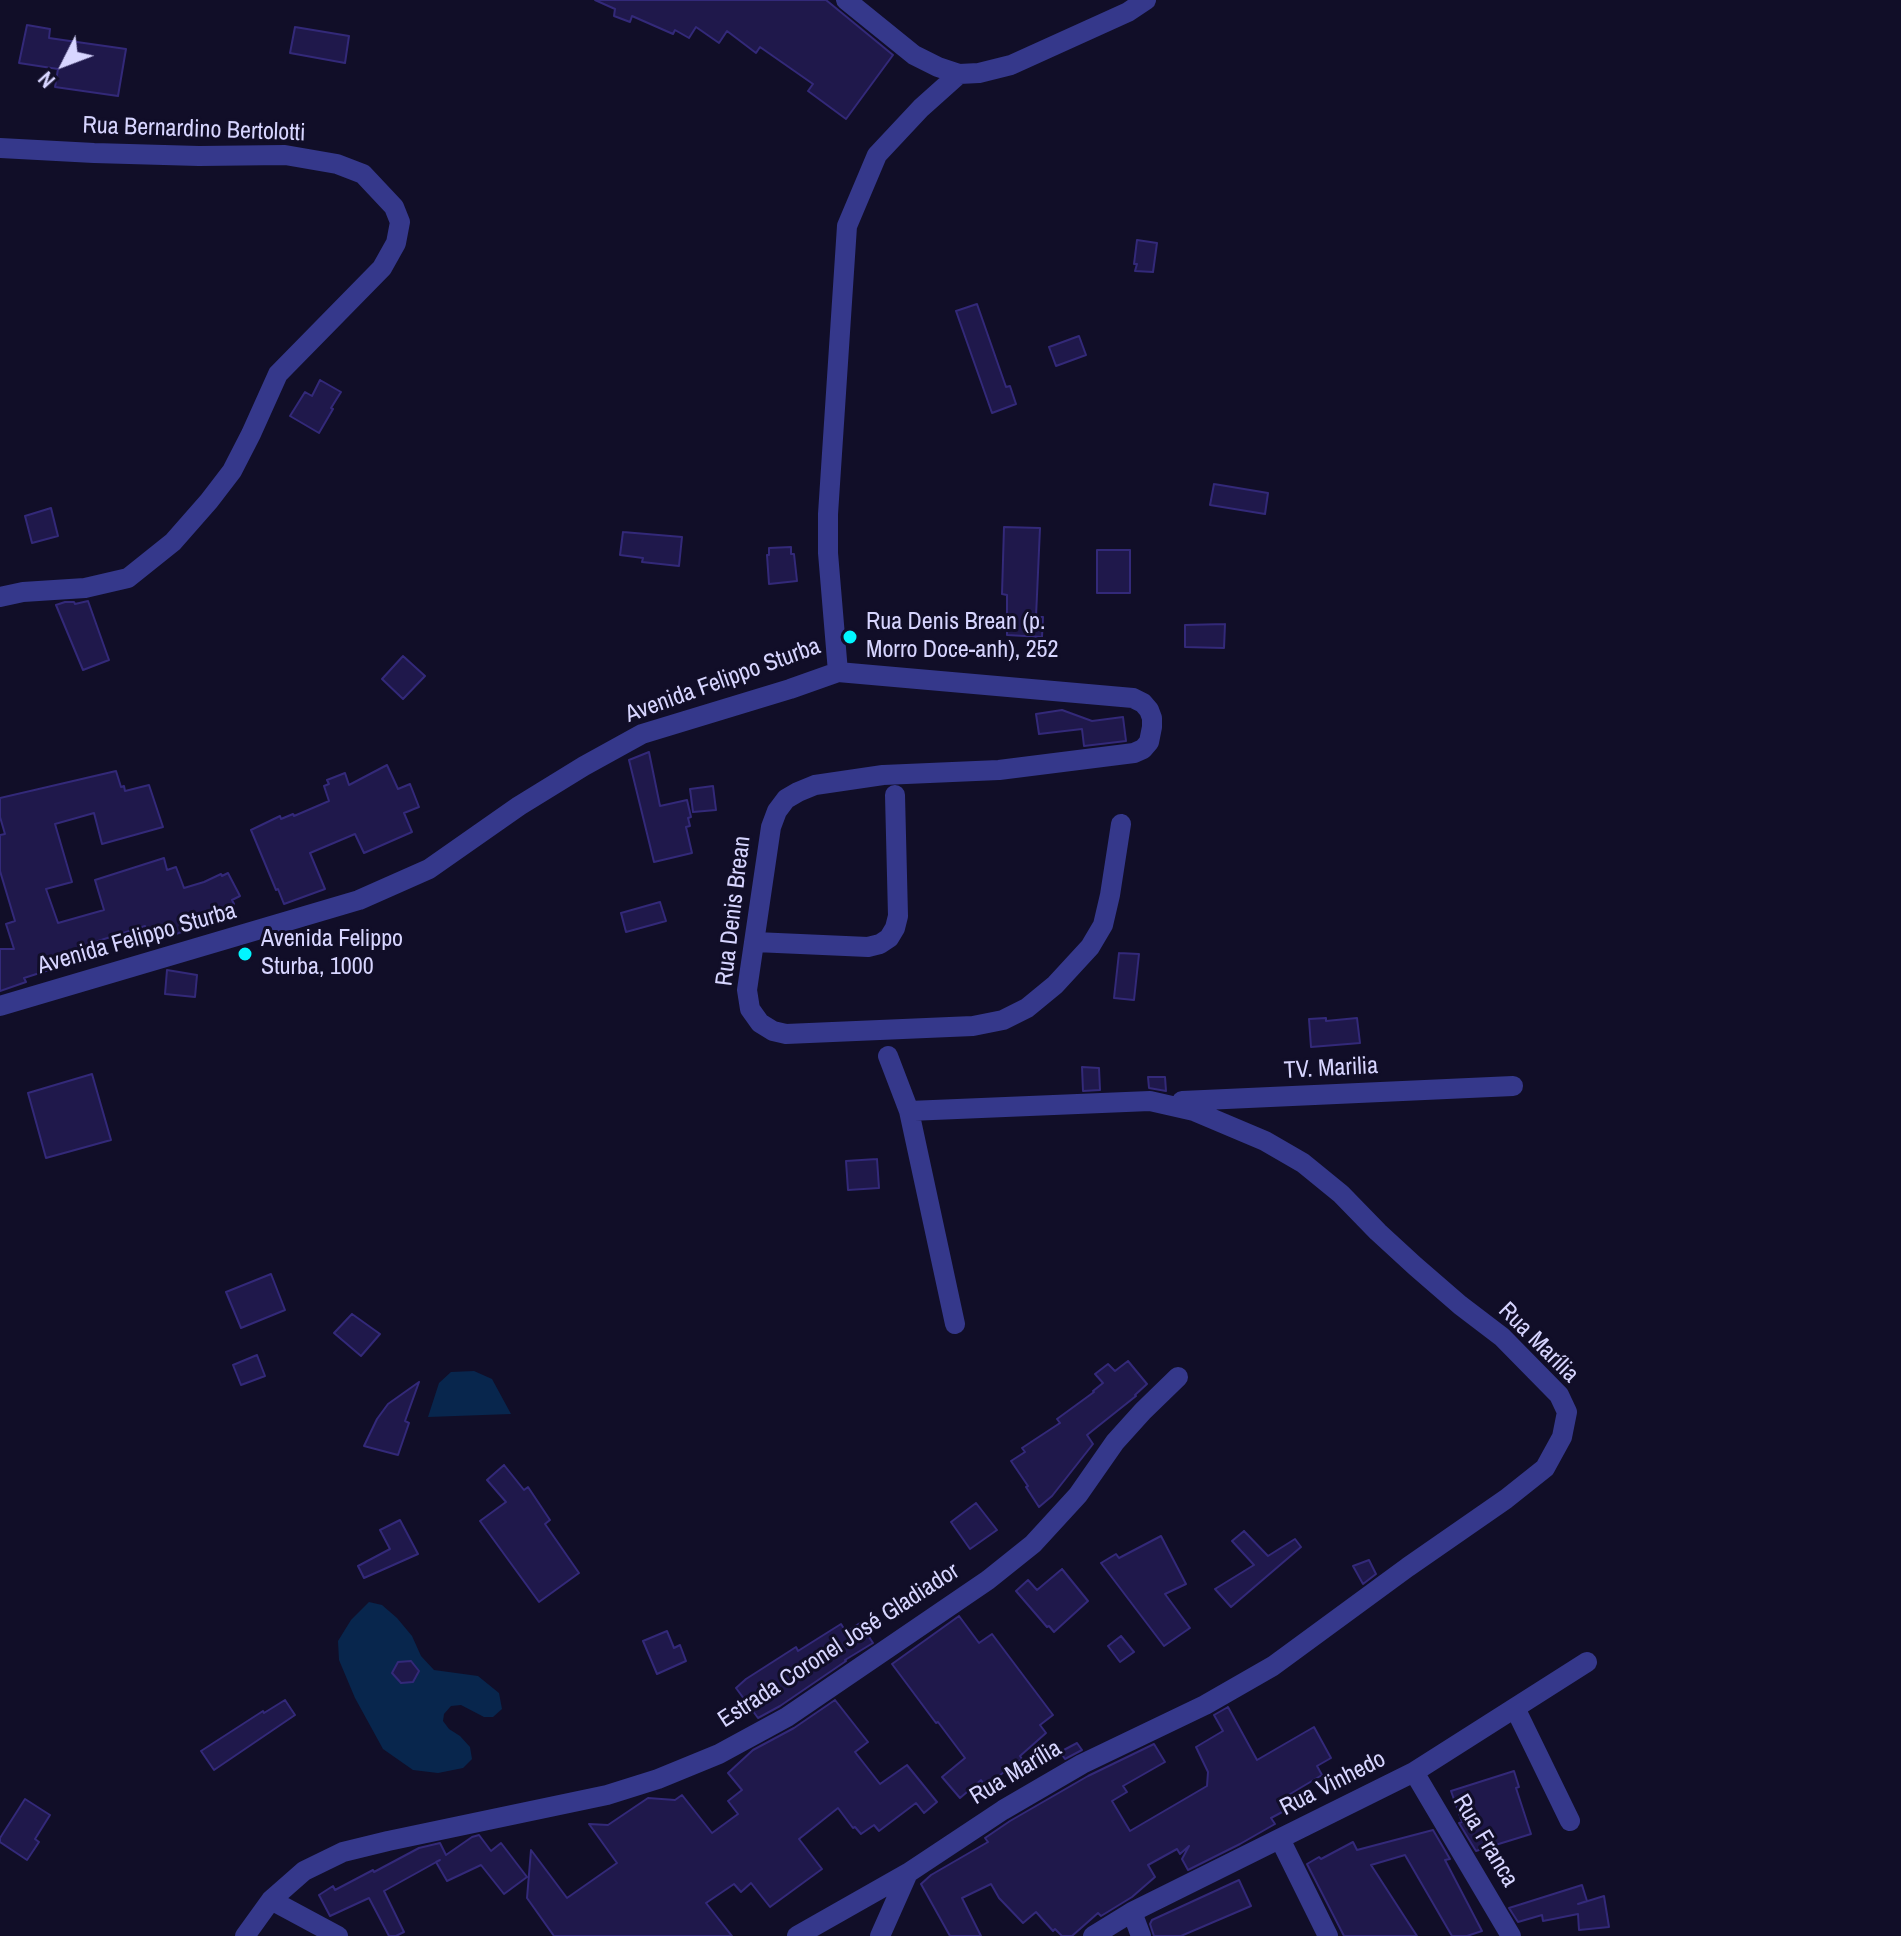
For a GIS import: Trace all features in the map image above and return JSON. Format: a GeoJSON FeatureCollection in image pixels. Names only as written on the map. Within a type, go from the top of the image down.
{"type":"FeatureCollection","features":[{"type":"Feature","properties":{"kind":"street"},"geometry":{"type":"LineString","coordinates":[[846,0],[914,55],[959,74],[979,73],[1011,65],[1128,12],[1146,0]]}},
{"type":"Feature","properties":{"kind":"street","name":"Avenida Felippo Sturba"},"geometry":{"type":"LineString","coordinates":[[0,1006],[359,900],[429,869],[519,806],[642,734],[838,672],[828,553],[828,514],[847,226],[877,155],[921,108],[959,74]]}},
{"type":"Feature","properties":{"kind":"street","name":"Rua Bernardino Bertolotti"},"geometry":{"type":"LineString","coordinates":[[0,148],[199,156],[285,155],[337,164],[363,174],[394,207],[400,222],[396,243],[382,268],[278,374],[232,471],[173,542],[128,578],[85,588],[23,592],[0,597]]}},
{"type":"Feature","properties":{"kind":"street","name":"Rua Denis Brean"},"geometry":{"type":"LineString","coordinates":[[838,672],[1133,698],[1149,710],[1152,727],[1149,742],[1134,753],[999,770],[883,775],[815,785],[786,799],[771,827],[747,990],[750,1009],[760,1023],[773,1031],[786,1034],[973,1026],[1003,1020],[1027,1008],[1055,985],[1090,947],[1103,925],[1121,824]]}},
{"type":"Feature","properties":{"kind":"street"},"geometry":{"type":"LineString","coordinates":[[755,942],[868,947],[889,938],[898,916],[895,795]]}},
{"type":"Feature","properties":{"kind":"street"},"geometry":{"type":"LineString","coordinates":[[888,1056],[909,1111],[955,1324]]}},
{"type":"Feature","properties":{"kind":"street","name":"TV. Marilia"},"geometry":{"type":"LineString","coordinates":[[1150,1101],[1513,1086]]}},
{"type":"Feature","properties":{"kind":"street","name":"Rua Marília"},"geometry":{"type":"LineString","coordinates":[[797,1936],[908,1873],[1003,1810],[1082,1764],[1205,1705],[1273,1666],[1545,1468],[1562,1437],[1567,1412],[1559,1395],[1502,1337],[1415,1266],[1341,1194],[1303,1163],[1265,1141],[1194,1111],[1150,1101],[909,1111]]}},
{"type":"Feature","properties":{"kind":"street","name":"Estrada Coronel José Gladiador"},"geometry":{"type":"LineString","coordinates":[[245,1936],[271,1900],[304,1871],[343,1852],[607,1795],[658,1779],[719,1754],[787,1717],[988,1580],[1033,1544],[1078,1495],[1115,1442],[1178,1377]]}},
{"type":"Feature","properties":{"kind":"street","name":"Rua Vinhedo"},"geometry":{"type":"LineString","coordinates":[[1093,1936],[1132,1912],[1414,1772],[1587,1662]]}},
{"type":"Feature","properties":{"kind":"street"},"geometry":{"type":"LineString","coordinates":[[1515,1708],[1570,1821]]}},
{"type":"Feature","properties":{"kind":"street","name":"Rua Franca"},"geometry":{"type":"LineString","coordinates":[[1414,1772],[1511,1936]]}},
{"type":"Feature","properties":{"kind":"street"},"geometry":{"type":"LineString","coordinates":[[1280,1839],[1328,1936]]}},
{"type":"Feature","properties":{"kind":"street"},"geometry":{"type":"LineString","coordinates":[[880,1936],[908,1873]]}},
{"type":"Feature","properties":{"kind":"street"},"geometry":{"type":"LineString","coordinates":[[271,1900],[338,1936]]}},
{"type":"Feature","properties":{"kind":"street"},"geometry":{"type":"LineString","coordinates":[[1132,1912],[1141,1936]]}},
{"type":"Feature","properties":{"kind":"water"},"geometry":{"type":"Polygon","coordinates":[[[474,1371],[492,1379],[511,1414],[428,1417],[439,1383],[451,1372],[474,1371]]]}},
{"type":"Feature","properties":{"kind":"water"},"geometry":{"type":"Polygon","coordinates":[[[369,1602],[382,1605],[397,1618],[412,1636],[421,1656],[434,1670],[478,1676],[499,1693],[502,1709],[493,1717],[484,1717],[461,1705],[451,1706],[444,1714],[443,1721],[449,1729],[470,1747],[472,1759],[463,1768],[438,1773],[413,1770],[383,1749],[355,1698],[339,1660],[338,1641],[351,1620],[369,1602]]]}},
{"type":"Feature","properties":{"kind":"building"},"geometry":{"type":"Polygon","coordinates":[[[595,0],[826,0],[893,55],[846,119],[808,91],[813,84],[760,47],[756,53],[727,31],[719,43],[696,27],[689,38],[675,30],[673,34],[632,16],[630,22],[614,16],[615,9],[595,0]]]}},
{"type":"Feature","properties":{"kind":"building"},"geometry":{"type":"Polygon","coordinates":[[[27,25],[50,29],[49,38],[126,49],[118,96],[55,87],[58,69],[19,63],[27,25]]]}},
{"type":"Feature","properties":{"kind":"building"},"geometry":{"type":"Polygon","coordinates":[[[295,27],[349,36],[345,63],[290,53],[295,27]]]}},
{"type":"Feature","properties":{"kind":"building"},"geometry":{"type":"Polygon","coordinates":[[[1137,240],[1157,243],[1153,272],[1135,271],[1137,240]]]}},
{"type":"Feature","properties":{"kind":"building"},"geometry":{"type":"Polygon","coordinates":[[[977,304],[1006,387],[1010,386],[1016,404],[992,413],[956,311],[977,304]]]}},
{"type":"Feature","properties":{"kind":"building"},"geometry":{"type":"Polygon","coordinates":[[[1079,336],[1086,355],[1056,366],[1049,347],[1079,336]]]}},
{"type":"Feature","properties":{"kind":"building"},"geometry":{"type":"Polygon","coordinates":[[[320,380],[341,392],[319,433],[290,416],[305,392],[312,396],[320,380]]]}},
{"type":"Feature","properties":{"kind":"building"},"geometry":{"type":"Polygon","coordinates":[[[1214,484],[1268,493],[1265,514],[1210,505],[1214,484]]]}},
{"type":"Feature","properties":{"kind":"building"},"geometry":{"type":"Polygon","coordinates":[[[51,508],[58,536],[32,543],[25,516],[51,508]]]}},
{"type":"Feature","properties":{"kind":"building"},"geometry":{"type":"Polygon","coordinates":[[[1004,527],[1040,528],[1036,617],[1043,617],[1042,637],[1007,635],[1007,595],[1002,594],[1004,527]]]}},
{"type":"Feature","properties":{"kind":"building"},"geometry":{"type":"Polygon","coordinates":[[[623,532],[682,537],[679,566],[642,562],[643,558],[620,555],[623,532]]]}},
{"type":"Feature","properties":{"kind":"building"},"geometry":{"type":"Polygon","coordinates":[[[791,547],[797,581],[769,584],[769,548],[791,547]]]}},
{"type":"Feature","properties":{"kind":"building"},"geometry":{"type":"Polygon","coordinates":[[[1097,550],[1130,550],[1130,593],[1097,593],[1097,550]]]}},
{"type":"Feature","properties":{"kind":"building"},"geometry":{"type":"Polygon","coordinates":[[[88,601],[109,660],[83,670],[56,605],[88,601]]]}},
{"type":"Feature","properties":{"kind":"building"},"geometry":{"type":"Polygon","coordinates":[[[1225,624],[1224,648],[1185,647],[1185,625],[1225,624]]]}},
{"type":"Feature","properties":{"kind":"building"},"geometry":{"type":"Polygon","coordinates":[[[403,656],[425,676],[403,699],[382,679],[403,656]]]}},
{"type":"Feature","properties":{"kind":"building"},"geometry":{"type":"Polygon","coordinates":[[[1062,710],[1092,721],[1123,717],[1126,741],[1084,746],[1082,729],[1039,734],[1036,714],[1062,710]]]}},
{"type":"Feature","properties":{"kind":"building"},"geometry":{"type":"Polygon","coordinates":[[[649,752],[660,806],[687,800],[691,817],[688,818],[690,826],[686,827],[692,853],[654,862],[629,760],[649,752]]]}},
{"type":"Feature","properties":{"kind":"building"},"geometry":{"type":"Polygon","coordinates":[[[387,765],[398,789],[410,784],[419,807],[404,813],[412,832],[364,853],[355,834],[310,853],[325,889],[284,904],[251,830],[280,816],[281,819],[294,816],[329,801],[324,786],[329,784],[327,780],[345,773],[349,785],[387,765]]]}},
{"type":"Feature","properties":{"kind":"building"},"geometry":{"type":"Polygon","coordinates":[[[116,771],[125,791],[149,785],[163,827],[102,844],[94,813],[55,824],[72,882],[46,889],[58,923],[104,910],[95,880],[164,858],[167,870],[176,867],[184,888],[228,873],[240,896],[232,900],[234,904],[195,923],[196,927],[150,943],[145,926],[98,941],[101,950],[70,959],[71,963],[24,978],[26,982],[0,991],[0,949],[14,949],[6,924],[15,921],[0,871],[0,835],[5,834],[0,817],[0,798],[116,771]]]}},
{"type":"Feature","properties":{"kind":"building"},"geometry":{"type":"Polygon","coordinates":[[[713,786],[716,810],[693,812],[690,789],[713,786]]]}},
{"type":"Feature","properties":{"kind":"building"},"geometry":{"type":"Polygon","coordinates":[[[660,902],[666,921],[626,932],[621,913],[660,902]]]}},
{"type":"Feature","properties":{"kind":"building"},"geometry":{"type":"Polygon","coordinates":[[[1119,953],[1139,954],[1134,1000],[1114,998],[1119,953]]]}},
{"type":"Feature","properties":{"kind":"building"},"geometry":{"type":"Polygon","coordinates":[[[167,970],[197,975],[195,997],[165,994],[167,970]]]}},
{"type":"Feature","properties":{"kind":"building"},"geometry":{"type":"Polygon","coordinates":[[[1326,1018],[1326,1021],[1357,1018],[1360,1043],[1311,1047],[1309,1019],[1326,1018]]]}},
{"type":"Feature","properties":{"kind":"building"},"geometry":{"type":"Polygon","coordinates":[[[1082,1067],[1099,1068],[1100,1090],[1083,1091],[1082,1067]]]}},
{"type":"Feature","properties":{"kind":"building"},"geometry":{"type":"Polygon","coordinates":[[[92,1074],[111,1140],[46,1158],[28,1093],[92,1074]]]}},
{"type":"Feature","properties":{"kind":"building"},"geometry":{"type":"Polygon","coordinates":[[[1148,1077],[1165,1077],[1166,1091],[1149,1088],[1148,1077]]]}},
{"type":"Feature","properties":{"kind":"building"},"geometry":{"type":"Polygon","coordinates":[[[877,1159],[879,1188],[848,1190],[846,1161],[877,1159]]]}},
{"type":"Feature","properties":{"kind":"building"},"geometry":{"type":"Polygon","coordinates":[[[271,1274],[285,1310],[241,1328],[226,1292],[271,1274]]]}},
{"type":"Feature","properties":{"kind":"building"},"geometry":{"type":"Polygon","coordinates":[[[352,1314],[380,1334],[361,1356],[334,1333],[352,1314]]]}},
{"type":"Feature","properties":{"kind":"building"},"geometry":{"type":"Polygon","coordinates":[[[257,1355],[265,1376],[241,1385],[233,1365],[257,1355]]]}},
{"type":"Feature","properties":{"kind":"building"},"geometry":{"type":"Polygon","coordinates":[[[1128,1361],[1147,1384],[1087,1435],[1093,1444],[1052,1496],[1039,1507],[1011,1461],[1025,1452],[1022,1448],[1060,1423],[1057,1419],[1103,1383],[1095,1374],[1108,1364],[1115,1371],[1128,1361]]]}},
{"type":"Feature","properties":{"kind":"building"},"geometry":{"type":"Polygon","coordinates":[[[419,1382],[405,1421],[409,1423],[398,1455],[364,1446],[388,1404],[419,1382]]]}},
{"type":"Feature","properties":{"kind":"building"},"geometry":{"type":"Polygon","coordinates":[[[504,1465],[524,1490],[528,1487],[550,1520],[545,1524],[579,1573],[539,1602],[480,1521],[506,1502],[487,1480],[504,1465]]]}},
{"type":"Feature","properties":{"kind":"building"},"geometry":{"type":"Polygon","coordinates":[[[976,1503],[997,1530],[970,1549],[951,1522],[976,1503]]]}},
{"type":"Feature","properties":{"kind":"building"},"geometry":{"type":"Polygon","coordinates":[[[400,1520],[418,1554],[364,1578],[358,1566],[390,1549],[380,1530],[400,1520]]]}},
{"type":"Feature","properties":{"kind":"building"},"geometry":{"type":"Polygon","coordinates":[[[1244,1531],[1268,1556],[1295,1539],[1301,1547],[1231,1607],[1215,1589],[1254,1565],[1232,1541],[1244,1531]]]}},
{"type":"Feature","properties":{"kind":"building"},"geometry":{"type":"Polygon","coordinates":[[[1161,1536],[1186,1584],[1165,1594],[1190,1628],[1164,1646],[1101,1563],[1116,1554],[1119,1558],[1161,1536]]]}},
{"type":"Feature","properties":{"kind":"building"},"geometry":{"type":"Polygon","coordinates":[[[1369,1560],[1376,1574],[1363,1584],[1353,1566],[1369,1560]]]}},
{"type":"Feature","properties":{"kind":"building"},"geometry":{"type":"Polygon","coordinates":[[[1062,1569],[1088,1601],[1054,1632],[1016,1591],[1028,1580],[1037,1590],[1062,1569]]]}},
{"type":"Feature","properties":{"kind":"building"},"geometry":{"type":"Polygon","coordinates":[[[959,1616],[979,1643],[992,1634],[1053,1715],[1040,1725],[1046,1733],[1020,1756],[1022,1759],[985,1786],[981,1780],[960,1798],[942,1777],[965,1758],[892,1664],[959,1616]]]}},
{"type":"Feature","properties":{"kind":"building"},"geometry":{"type":"Polygon","coordinates":[[[860,1623],[873,1643],[758,1718],[736,1688],[796,1647],[798,1651],[841,1624],[846,1632],[860,1623]]]}},
{"type":"Feature","properties":{"kind":"building"},"geometry":{"type":"Polygon","coordinates":[[[667,1631],[674,1648],[680,1645],[686,1661],[657,1674],[643,1641],[667,1631]]]}},
{"type":"Feature","properties":{"kind":"building"},"geometry":{"type":"Polygon","coordinates":[[[1121,1636],[1134,1652],[1120,1662],[1108,1646],[1121,1636]]]}},
{"type":"Feature","properties":{"kind":"building"},"geometry":{"type":"Polygon","coordinates":[[[411,1661],[419,1671],[413,1682],[401,1683],[392,1673],[398,1662],[411,1661]]]}},
{"type":"Feature","properties":{"kind":"building"},"geometry":{"type":"Polygon","coordinates":[[[285,1700],[295,1715],[214,1770],[201,1751],[285,1700]]]}},
{"type":"Feature","properties":{"kind":"building"},"geometry":{"type":"Polygon","coordinates":[[[835,1700],[868,1742],[855,1752],[880,1784],[907,1765],[937,1802],[924,1813],[916,1803],[879,1831],[874,1825],[861,1834],[838,1808],[799,1839],[822,1869],[770,1907],[751,1883],[741,1892],[734,1884],[706,1903],[732,1936],[554,1936],[527,1898],[531,1850],[567,1898],[617,1863],[589,1824],[608,1825],[648,1798],[675,1800],[682,1795],[712,1833],[738,1814],[728,1801],[742,1790],[728,1773],[753,1750],[794,1728],[835,1700]]]}},
{"type":"Feature","properties":{"kind":"building"},"geometry":{"type":"Polygon","coordinates":[[[1228,1707],[1257,1760],[1314,1727],[1331,1758],[1317,1766],[1322,1775],[1280,1800],[1286,1810],[1271,1818],[1275,1824],[1188,1870],[1182,1859],[1189,1846],[1180,1854],[1177,1849],[1148,1865],[1155,1877],[1132,1897],[1101,1916],[1098,1913],[1072,1936],[1062,1936],[1055,1929],[1053,1931],[1036,1912],[1023,1923],[999,1898],[991,1884],[962,1898],[981,1936],[950,1936],[921,1884],[931,1875],[988,1842],[985,1838],[1010,1821],[1088,1776],[1154,1744],[1165,1762],[1123,1786],[1127,1792],[1112,1801],[1130,1831],[1207,1786],[1208,1772],[1196,1747],[1223,1731],[1214,1715],[1228,1707]]]}},
{"type":"Feature","properties":{"kind":"building"},"geometry":{"type":"Polygon","coordinates":[[[1077,1743],[1082,1750],[1065,1759],[1060,1752],[1077,1743]]]}},
{"type":"Feature","properties":{"kind":"building"},"geometry":{"type":"Polygon","coordinates":[[[1514,1771],[1519,1787],[1516,1788],[1531,1834],[1476,1851],[1459,1823],[1462,1822],[1451,1791],[1514,1771]]]}},
{"type":"Feature","properties":{"kind":"building"},"geometry":{"type":"Polygon","coordinates":[[[25,1799],[50,1815],[35,1839],[39,1842],[27,1860],[0,1842],[25,1799]]]}},
{"type":"Feature","properties":{"kind":"building"},"geometry":{"type":"Polygon","coordinates":[[[1433,1830],[1450,1859],[1445,1860],[1482,1931],[1467,1936],[1452,1936],[1405,1855],[1371,1865],[1417,1936],[1344,1936],[1307,1864],[1353,1842],[1357,1850],[1433,1830]]]}},
{"type":"Feature","properties":{"kind":"building"},"geometry":{"type":"Polygon","coordinates":[[[479,1835],[491,1851],[501,1843],[527,1877],[504,1894],[481,1865],[447,1881],[436,1862],[384,1891],[404,1932],[396,1936],[389,1936],[369,1898],[330,1916],[319,1895],[333,1886],[335,1890],[374,1872],[419,1848],[440,1843],[446,1855],[479,1835]]]}},
{"type":"Feature","properties":{"kind":"building"},"geometry":{"type":"Polygon","coordinates":[[[1239,1880],[1251,1906],[1181,1936],[1154,1936],[1150,1924],[1152,1920],[1239,1880]]]}},
{"type":"Feature","properties":{"kind":"building"},"geometry":{"type":"Polygon","coordinates":[[[1582,1885],[1587,1901],[1578,1904],[1604,1896],[1609,1927],[1579,1930],[1578,1914],[1543,1921],[1542,1915],[1518,1922],[1509,1908],[1582,1885]]]}},
{"type":"Feature","properties":{"kind":"place","name":"Rua Denis Brean (p. Morro Doce-anh), 252"},"geometry":{"type":"Point","coordinates":[850,637]}},
{"type":"Feature","properties":{"kind":"place","name":"Avenida Felippo Sturba, 1000"},"geometry":{"type":"Point","coordinates":[245,954]}}]}
